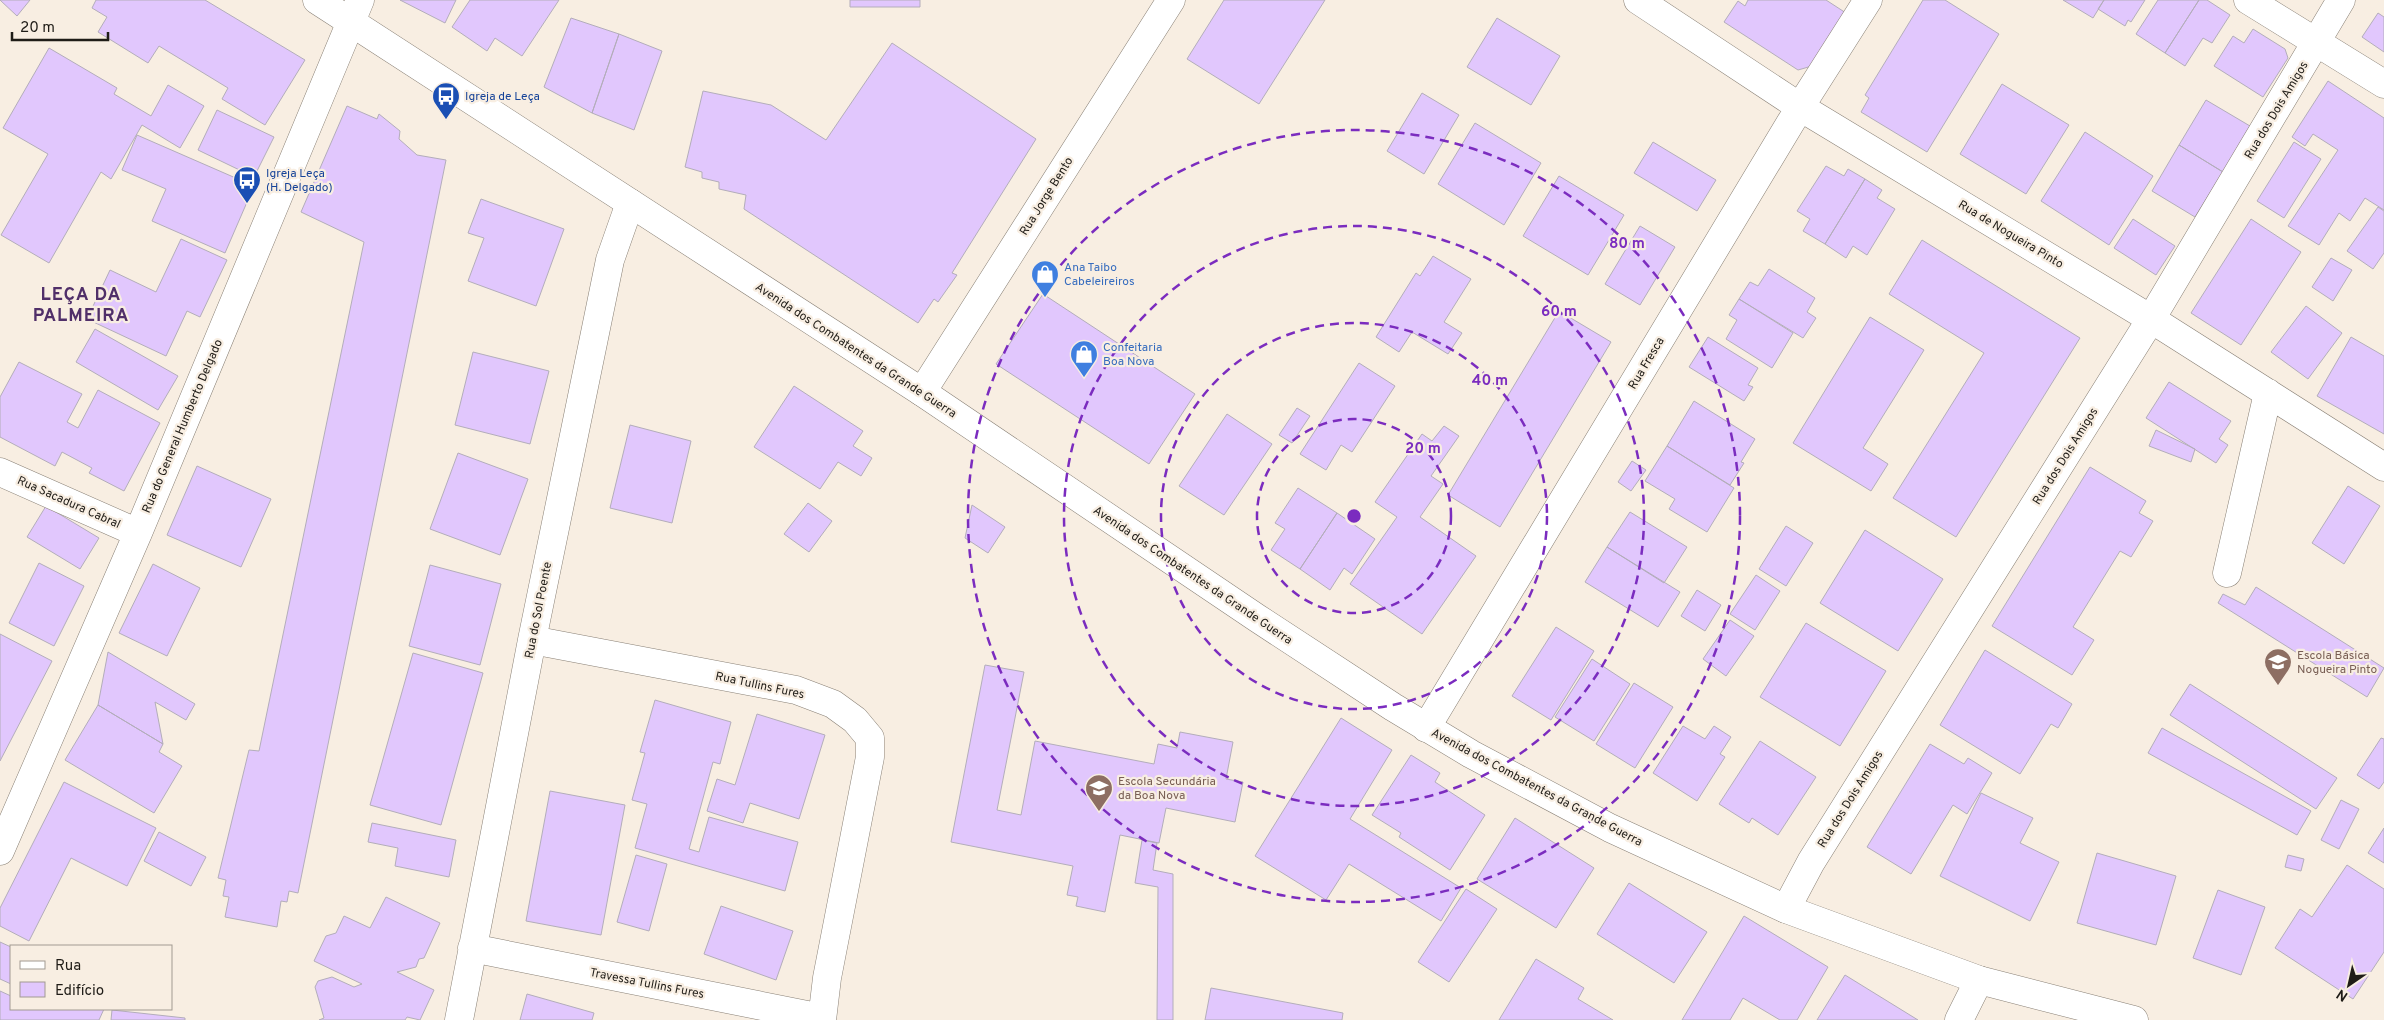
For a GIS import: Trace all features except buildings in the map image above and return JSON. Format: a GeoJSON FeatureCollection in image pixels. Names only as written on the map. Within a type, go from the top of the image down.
{"type":"FeatureCollection","features":[{"type":"Feature","properties":{"kind":"street","name":"Avenida dos Combatentes da Grande Guerra"},"geometry":{"type":"LineString","coordinates":[[317,0],[355,11],[630,203],[922,392],[1248,613],[1426,728],[1610,828],[1786,909],[1979,980],[2134,1020]]}},
{"type":"Feature","properties":{"kind":"street","name":"Rua Jorge Bento"},"geometry":{"type":"LineString","coordinates":[[922,392],[1170,0]]}},
{"type":"Feature","properties":{"kind":"street","name":"Rua de Nogueira Pinto"},"geometry":{"type":"LineString","coordinates":[[1638,0],[1800,106],[2151,319],[2384,467]]}},
{"type":"Feature","properties":{"kind":"street","name":"Rua Fresca"},"geometry":{"type":"LineString","coordinates":[[1426,728],[1800,106],[1868,0]]}},
{"type":"Feature","properties":{"kind":"street"},"geometry":{"type":"LineString","coordinates":[[2248,0],[2384,84]]}},
{"type":"Feature","properties":{"kind":"street","name":"Rua dos Dois Amigos"},"geometry":{"type":"LineString","coordinates":[[1786,909],[1811,862],[2151,319],[2341,0]]}},
{"type":"Feature","properties":{"kind":"street","name":"Rua do General Humberto Delgado"},"geometry":{"type":"LineString","coordinates":[[0,851],[6,820],[138,533],[355,11]]}},
{"type":"Feature","properties":{"kind":"street","name":"Rua do Sol Poente"},"geometry":{"type":"LineString","coordinates":[[458,1020],[532,640],[610,260],[630,203]]}},
{"type":"Feature","properties":{"kind":"street"},"geometry":{"type":"LineString","coordinates":[[2227,573],[2268,393]]}},
{"type":"Feature","properties":{"kind":"street","name":"Rua Sacadura Cabral"},"geometry":{"type":"LineString","coordinates":[[0,472],[138,533]]}},
{"type":"Feature","properties":{"kind":"street","name":"Rua Tullins Fures"},"geometry":{"type":"LineString","coordinates":[[532,640],[796,690],[833,704],[855,720],[870,738],[870,757],[827,978],[822,1019]]}},
{"type":"Feature","properties":{"kind":"street","name":"Travessa Tullins Fures"},"geometry":{"type":"LineString","coordinates":[[472,948],[822,1019]]}},
{"type":"Feature","properties":{"kind":"street"},"geometry":{"type":"LineString","coordinates":[[1959,1020],[1979,980]]}},
{"type":"Feature","properties":{"kind":"place","name":"Igreja de Leça"},"geometry":{"type":"Point","coordinates":[446,120]}},
{"type":"Feature","properties":{"kind":"place","name":"Igreja Leça (H. Delgado)"},"geometry":{"type":"Point","coordinates":[247,204]}},
{"type":"Feature","properties":{"kind":"place","name":"Ana Taibo Cabeleireiros"},"geometry":{"type":"Point","coordinates":[1045,298]}},
{"type":"Feature","properties":{"kind":"place","name":"Confeitaria Boa Nova"},"geometry":{"type":"Point","coordinates":[1084,378]}},
{"type":"Feature","properties":{"kind":"place","name":"Escola Básica Nogueira Pinto"},"geometry":{"type":"Point","coordinates":[2278,686]}},
{"type":"Feature","properties":{"kind":"place","name":"Escola Secundária da Boa Nova"},"geometry":{"type":"Point","coordinates":[1099,812]}},
{"type":"Feature","properties":{"kind":"district","name":"LEÇA DA PALMEIRA"},"geometry":{"type":"Point","coordinates":[81,304]}}]}
